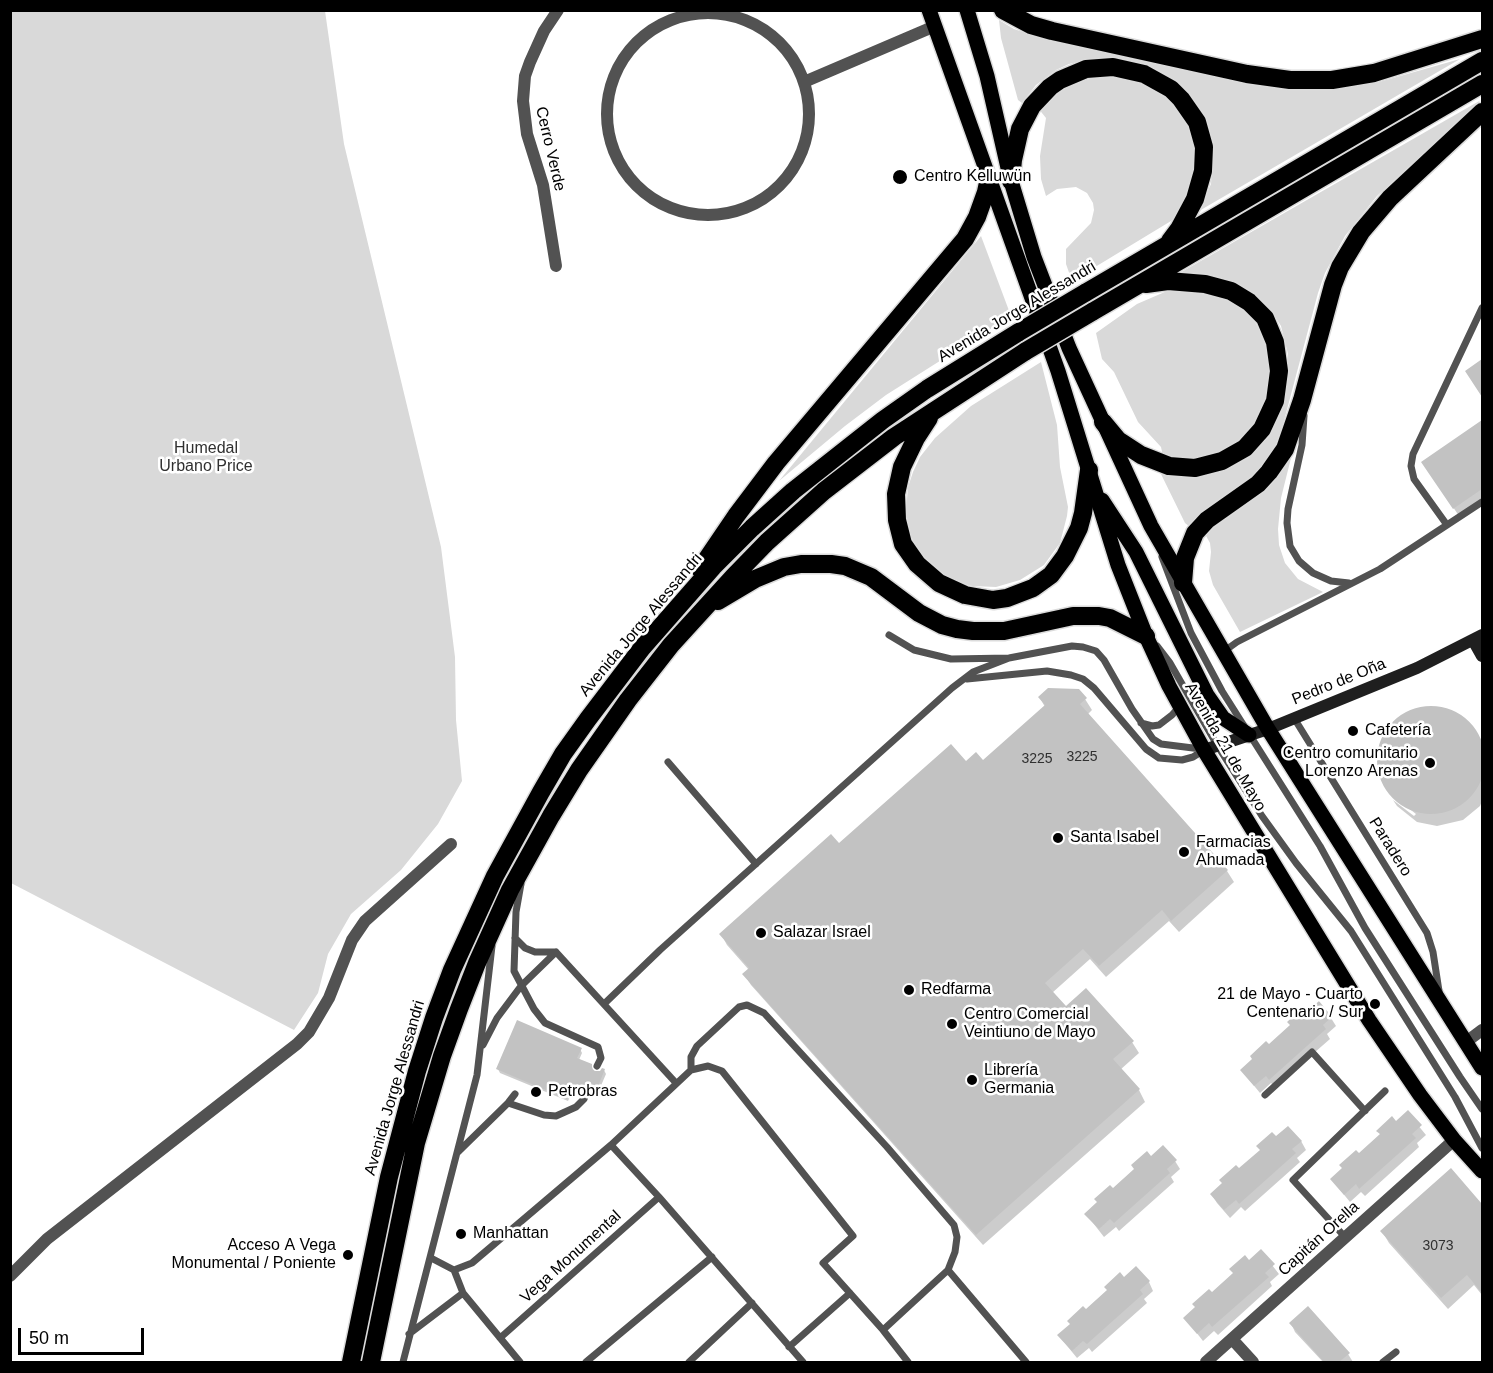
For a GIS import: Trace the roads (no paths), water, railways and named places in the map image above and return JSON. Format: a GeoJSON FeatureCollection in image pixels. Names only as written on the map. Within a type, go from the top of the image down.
{"type":"FeatureCollection","features":[{"type":"Feature","properties":{"kind":"highway"},"geometry":{"type":"LineString","coordinates":[[1003,10],[1032,25],[1052,31],[1247,74],[1290,80],[1332,80],[1364,75],[1482,39]]}},
{"type":"Feature","properties":{"kind":"highway","name":"Avenida Jorge Alessandri"},"geometry":{"type":"LineString","coordinates":[[351,1362],[402,1125],[434,1018],[452,970],[495,876],[563,754],[615,683],[676,608],[752,528],[837,454],[927,389],[1019,332],[1482,62]]}},
{"type":"Feature","properties":{"kind":"highway"},"geometry":{"type":"LineString","coordinates":[[1011,181],[1020,129],[1032,106],[1050,87],[1086,69],[1113,68],[1144,74],[1171,89],[1181,99],[1197,122],[1204,147],[1203,171],[1195,199],[1168,245]]}},
{"type":"Feature","properties":{"kind":"highway"},"geometry":{"type":"LineString","coordinates":[[371,1362],[402,1204],[429,1100],[459,1009],[497,917],[524,863],[562,797],[611,723],[645,677],[699,613],[767,542],[801,511],[871,454],[936,408],[1026,351],[1482,84]]}},
{"type":"Feature","properties":{"kind":"highway"},"geometry":{"type":"LineString","coordinates":[[1183,583],[1185,558],[1195,533],[1207,520],[1245,494],[1269,472],[1285,449],[1302,400],[1328,303],[1349,250],[1375,214],[1482,112]]}},
{"type":"Feature","properties":{"kind":"highway"},"geometry":{"type":"LineString","coordinates":[[676,608],[719,541],[762,481],[965,239],[977,217],[989,178]]}},
{"type":"Feature","properties":{"kind":"highway"},"geometry":{"type":"LineString","coordinates":[[1103,422],[1118,440],[1141,455],[1169,466],[1195,468],[1222,461],[1245,448],[1262,429],[1275,401],[1280,371],[1275,342],[1264,318],[1249,302],[1223,288],[1187,281],[1168,281],[1136,287]]}},
{"type":"Feature","properties":{"kind":"highway"},"geometry":{"type":"LineString","coordinates":[[936,408],[916,438],[902,467],[896,494],[897,520],[903,544],[917,564],[927,574],[951,590],[979,598],[1007,598],[1034,588],[1045,580],[1065,556],[1079,528],[1089,470]]}},
{"type":"Feature","properties":{"kind":"highway"},"geometry":{"type":"LineString","coordinates":[[699,613],[769,573],[801,564],[816,563],[845,566],[858,571],[882,584],[919,613],[942,625],[957,629],[1004,631],[1073,616],[1099,616],[1131,627],[1146,636]]}},
{"type":"Feature","properties":{"kind":"main road","name":"Avenida 21 de Mayo"},"geometry":{"type":"LineString","coordinates":[[929,10],[1058,370],[1115,556],[1146,636],[1179,707],[1210,747],[1369,1020],[1420,1095],[1454,1140],[1482,1171]]}},
{"type":"Feature","properties":{"kind":"main road"},"geometry":{"type":"LineString","coordinates":[[967,10],[987,76],[1022,219],[1056,316],[1151,526],[1268,729],[1482,1068]]}},
{"type":"Feature","properties":{"kind":"main road"},"geometry":{"type":"LineString","coordinates":[[1095,490],[1136,552],[1207,695],[1223,718],[1249,735]]}},
{"type":"Feature","properties":{"kind":"street","name":"Cerro Verde"},"geometry":{"type":"LineString","coordinates":[[556,266],[545,197],[528,134],[523,101],[525,76],[530,62],[544,31],[558,10]]}},
{"type":"Feature","properties":{"kind":"street"},"geometry":{"type":"LineString","coordinates":[[700,12],[735,17],[765,30],[789,53],[804,82],[810,117],[802,152],[789,175],[770,195],[738,211],[720,215],[702,215],[676,210],[652,198],[638,187],[626,173],[614,150],[607,123],[607,105],[616,71],[637,42],[651,30],[676,19],[700,12]]}},
{"type":"Feature","properties":{"kind":"street"},"geometry":{"type":"LineString","coordinates":[[804,82],[935,26]]}},
{"type":"Feature","properties":{"kind":"street"},"geometry":{"type":"LineString","coordinates":[[1478,638],[1482,656]]}},
{"type":"Feature","properties":{"kind":"street","name":"Pedro de Oña"},"geometry":{"type":"LineString","coordinates":[[1210,747],[1268,729],[1417,668],[1478,638]]}},
{"type":"Feature","properties":{"kind":"street"},"geometry":{"type":"LineString","coordinates":[[10,1276],[47,1239],[297,1044],[309,1032],[329,998],[352,940],[365,921],[451,844]]}},
{"type":"Feature","properties":{"kind":"street"},"geometry":{"type":"LineString","coordinates":[[1466,1042],[1482,1030]]}},
{"type":"Feature","properties":{"kind":"street","name":"Capitán Orella"},"geometry":{"type":"LineString","coordinates":[[1206,1362],[1454,1140]]}},
{"type":"Feature","properties":{"kind":"street"},"geometry":{"type":"LineString","coordinates":[[1232,1339],[1252,1362]]}},
{"type":"Feature","properties":{"kind":"lane"},"geometry":{"type":"LineString","coordinates":[[1447,525],[1414,479],[1411,466],[1413,454],[1482,308]]}},
{"type":"Feature","properties":{"kind":"lane"},"geometry":{"type":"LineString","coordinates":[[1302,400],[1303,438],[1288,516],[1290,546],[1299,561],[1313,573],[1331,581],[1351,583]]}},
{"type":"Feature","properties":{"kind":"lane"},"geometry":{"type":"LineString","coordinates":[[1222,652],[1395,560],[1482,502]]}},
{"type":"Feature","properties":{"kind":"lane"},"geometry":{"type":"LineString","coordinates":[[1151,526],[1191,633],[1222,691],[1320,846],[1365,928],[1482,1109]]}},
{"type":"Feature","properties":{"kind":"lane"},"geometry":{"type":"LineString","coordinates":[[889,635],[914,650],[939,658],[963,660],[1009,658],[1072,646],[1096,651],[1104,660],[1140,723],[1153,740],[1161,744],[1210,747]]}},
{"type":"Feature","properties":{"kind":"lane"},"geometry":{"type":"LineString","coordinates":[[1146,636],[1170,663],[1210,747],[1274,834],[1351,931],[1450,1089],[1482,1148]]}},
{"type":"Feature","properties":{"kind":"lane"},"geometry":{"type":"LineString","coordinates":[[604,1004],[660,950],[938,700],[973,672],[1009,658]]}},
{"type":"Feature","properties":{"kind":"lane"},"geometry":{"type":"LineString","coordinates":[[964,679],[1047,671],[1071,675],[1083,679],[1094,688],[1146,748],[1159,758],[1182,760],[1193,757],[1210,747]]}},
{"type":"Feature","properties":{"kind":"lane"},"geometry":{"type":"LineString","coordinates":[[1140,723],[1152,726],[1159,724],[1173,715],[1179,707]]}},
{"type":"Feature","properties":{"kind":"lane","name":"Paradero"},"geometry":{"type":"LineString","coordinates":[[1294,718],[1427,933],[1433,952],[1440,999]]}},
{"type":"Feature","properties":{"kind":"lane"},"geometry":{"type":"LineString","coordinates":[[668,762],[756,864]]}},
{"type":"Feature","properties":{"kind":"lane"},"geometry":{"type":"LineString","coordinates":[[524,863],[516,912],[514,971],[520,986],[545,1023],[598,1047],[600,1058],[597,1066]]}},
{"type":"Feature","properties":{"kind":"lane"},"geometry":{"type":"LineString","coordinates":[[403,1362],[477,1076],[487,981],[497,917]]}},
{"type":"Feature","properties":{"kind":"lane"},"geometry":{"type":"LineString","coordinates":[[515,938],[525,948],[535,952],[556,952],[676,1083]]}},
{"type":"Feature","properties":{"kind":"lane"},"geometry":{"type":"LineString","coordinates":[[480,1050],[497,1018],[520,986],[556,952]]}},
{"type":"Feature","properties":{"kind":"lane"},"geometry":{"type":"LineString","coordinates":[[691,1070],[691,1057],[697,1046],[739,1007],[747,1005],[764,1013],[887,1147],[954,1225],[957,1237],[955,1252],[948,1270],[883,1330]]}},
{"type":"Feature","properties":{"kind":"lane"},"geometry":{"type":"LineString","coordinates":[[1265,1095],[1312,1052],[1365,1111]]}},
{"type":"Feature","properties":{"kind":"lane"},"geometry":{"type":"LineString","coordinates":[[454,1270],[472,1263],[611,1145],[691,1070],[708,1066],[722,1071],[854,1236],[823,1263],[883,1330],[908,1362]]}},
{"type":"Feature","properties":{"kind":"lane"},"geometry":{"type":"LineString","coordinates":[[508,1104],[544,1116],[556,1116],[576,1107],[584,1099],[587,1091]]}},
{"type":"Feature","properties":{"kind":"lane"},"geometry":{"type":"LineString","coordinates":[[1345,1238],[1293,1180],[1385,1091]]}},
{"type":"Feature","properties":{"kind":"lane"},"geometry":{"type":"LineString","coordinates":[[458,1152],[508,1104],[515,1094]]}},
{"type":"Feature","properties":{"kind":"lane"},"geometry":{"type":"LineString","coordinates":[[611,1145],[803,1362]]}},
{"type":"Feature","properties":{"kind":"lane","name":"Vega Monumental"},"geometry":{"type":"LineString","coordinates":[[500,1338],[659,1197]]}},
{"type":"Feature","properties":{"kind":"lane"},"geometry":{"type":"LineString","coordinates":[[586,1362],[712,1257]]}},
{"type":"Feature","properties":{"kind":"lane"},"geometry":{"type":"LineString","coordinates":[[431,1258],[454,1270],[463,1293],[520,1362]]}},
{"type":"Feature","properties":{"kind":"lane"},"geometry":{"type":"LineString","coordinates":[[948,1270],[1026,1362]]}},
{"type":"Feature","properties":{"kind":"lane"},"geometry":{"type":"LineString","coordinates":[[409,1334],[463,1293]]}},
{"type":"Feature","properties":{"kind":"lane"},"geometry":{"type":"LineString","coordinates":[[789,1347],[850,1293]]}},
{"type":"Feature","properties":{"kind":"lane"},"geometry":{"type":"LineString","coordinates":[[689,1362],[752,1303]]}},
{"type":"Feature","properties":{"kind":"lane"},"geometry":{"type":"LineString","coordinates":[[1383,1362],[1396,1352]]}},
{"type":"Feature","properties":{"kind":"place","name":"Centro Kelluwün"},"geometry":{"type":"Point","coordinates":[900,177]}},
{"type":"Feature","properties":{"kind":"place","name":"Cafetería"},"geometry":{"type":"Point","coordinates":[1353,731]}},
{"type":"Feature","properties":{"kind":"place","name":"Centro comunitario Lorenzo Arenas"},"geometry":{"type":"Point","coordinates":[1430,763]}},
{"type":"Feature","properties":{"kind":"place","name":"Santa Isabel"},"geometry":{"type":"Point","coordinates":[1058,838]}},
{"type":"Feature","properties":{"kind":"place","name":"Farmacias Ahumada"},"geometry":{"type":"Point","coordinates":[1184,852]}},
{"type":"Feature","properties":{"kind":"place","name":"Salazar Israel"},"geometry":{"type":"Point","coordinates":[761,933]}},
{"type":"Feature","properties":{"kind":"place","name":"Redfarma"},"geometry":{"type":"Point","coordinates":[909,990]}},
{"type":"Feature","properties":{"kind":"place","name":"21 de Mayo - Cuarto Centenario / Sur"},"geometry":{"type":"Point","coordinates":[1375,1004]}},
{"type":"Feature","properties":{"kind":"place","name":"Centro Comercial Veintiuno de Mayo"},"geometry":{"type":"Point","coordinates":[952,1024]}},
{"type":"Feature","properties":{"kind":"place","name":"Librería Germania"},"geometry":{"type":"Point","coordinates":[972,1080]}},
{"type":"Feature","properties":{"kind":"place","name":"Petrobras"},"geometry":{"type":"Point","coordinates":[536,1092]}},
{"type":"Feature","properties":{"kind":"place","name":"Manhattan"},"geometry":{"type":"Point","coordinates":[461,1234]}},
{"type":"Feature","properties":{"kind":"place","name":"Acceso A Vega Monumental / Poniente"},"geometry":{"type":"Point","coordinates":[348,1255]}},
{"type":"Feature","properties":{"kind":"park label","name":"Humedal Urbano Price"},"geometry":{"type":"Point","coordinates":[206,458]}}]}
